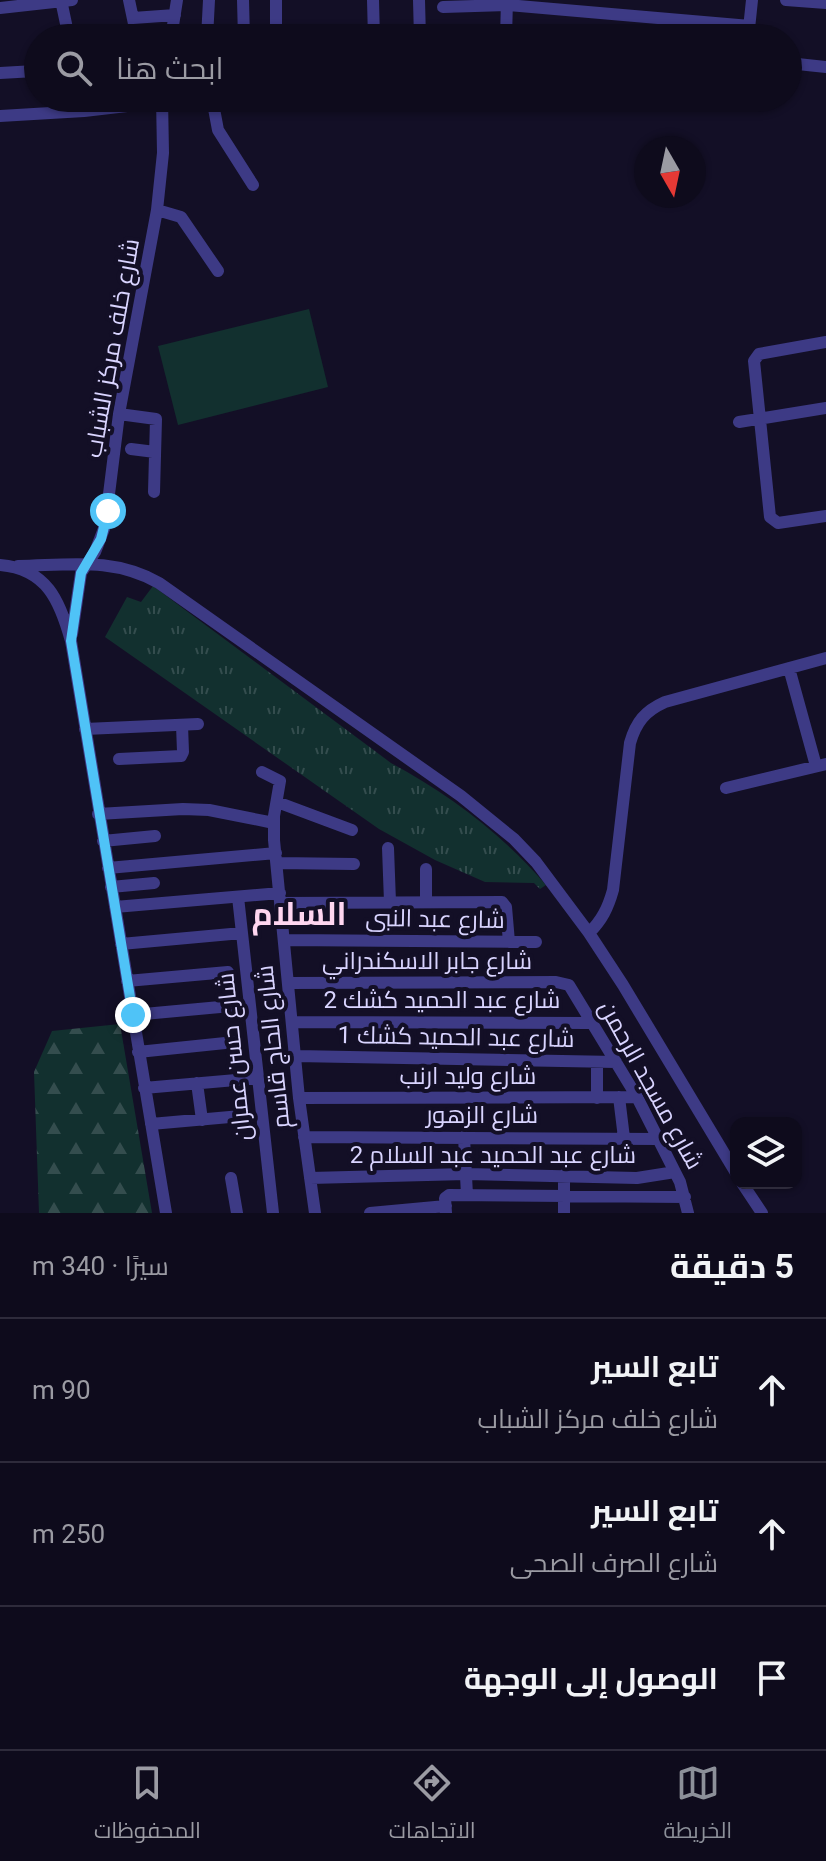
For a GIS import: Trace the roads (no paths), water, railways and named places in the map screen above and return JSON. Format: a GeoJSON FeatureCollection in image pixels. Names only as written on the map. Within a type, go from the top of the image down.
{"type":"FeatureCollection","features":[{"type":"Feature","properties":{"kind":"street"},"geometry":{"type":"LineString","coordinates":[[0,8],[65,0],[68,24]]}},
{"type":"Feature","properties":{"kind":"street"},"geometry":{"type":"LineString","coordinates":[[129,0],[134,24]]}},
{"type":"Feature","properties":{"kind":"street"},"geometry":{"type":"LineString","coordinates":[[173,24],[177,0]]}},
{"type":"Feature","properties":{"kind":"street"},"geometry":{"type":"LineString","coordinates":[[208,24],[209,0]]}},
{"type":"Feature","properties":{"kind":"street"},"geometry":{"type":"LineString","coordinates":[[243,0],[244,24]]}},
{"type":"Feature","properties":{"kind":"street"},"geometry":{"type":"LineString","coordinates":[[276,0],[276,24]]}},
{"type":"Feature","properties":{"kind":"street"},"geometry":{"type":"LineString","coordinates":[[373,0],[374,24]]}},
{"type":"Feature","properties":{"kind":"street"},"geometry":{"type":"LineString","coordinates":[[419,0],[420,24]]}},
{"type":"Feature","properties":{"kind":"street"},"geometry":{"type":"LineString","coordinates":[[750,24],[752,0]]}},
{"type":"Feature","properties":{"kind":"street"},"geometry":{"type":"LineString","coordinates":[[786,0],[826,3]]}},
{"type":"Feature","properties":{"kind":"street"},"geometry":{"type":"LineString","coordinates":[[443,7],[507,2],[684,24]]}},
{"type":"Feature","properties":{"kind":"street"},"geometry":{"type":"LineString","coordinates":[[506,24],[507,2]]}},
{"type":"Feature","properties":{"kind":"street"},"geometry":{"type":"LineString","coordinates":[[133,18],[175,15]]}},
{"type":"Feature","properties":{"kind":"street"},"geometry":{"type":"LineString","coordinates":[[802,64],[826,67]]}},
{"type":"Feature","properties":{"kind":"street"},"geometry":{"type":"LineString","coordinates":[[0,73],[24,72]]}},
{"type":"Feature","properties":{"kind":"street"},"geometry":{"type":"LineString","coordinates":[[0,116],[27,112]]}},
{"type":"Feature","properties":{"kind":"street","name":"شارع خلف مركز الشباب"},"geometry":{"type":"LineString","coordinates":[[71,641],[81,573],[105,526],[119,414],[157,210],[163,153],[157,112]]}},
{"type":"Feature","properties":{"kind":"street"},"geometry":{"type":"LineString","coordinates":[[215,112],[218,130],[253,185]]}},
{"type":"Feature","properties":{"kind":"street"},"geometry":{"type":"LineString","coordinates":[[157,210],[181,217],[218,271]]}},
{"type":"Feature","properties":{"kind":"street"},"geometry":{"type":"LineString","coordinates":[[826,342],[759,354],[754,365],[770,517],[778,523],[826,516]]}},
{"type":"Feature","properties":{"kind":"street"},"geometry":{"type":"LineString","coordinates":[[739,422],[826,408]]}},
{"type":"Feature","properties":{"kind":"street"},"geometry":{"type":"LineString","coordinates":[[119,414],[156,419],[154,492]]}},
{"type":"Feature","properties":{"kind":"street"},"geometry":{"type":"LineString","coordinates":[[131,449],[155,452]]}},
{"type":"Feature","properties":{"kind":"street"},"geometry":{"type":"LineString","coordinates":[[0,565],[87,564],[120,566],[139,571],[461,796],[514,839],[536,862],[589,933],[730,1163]]}},
{"type":"Feature","properties":{"kind":"street"},"geometry":{"type":"LineString","coordinates":[[18,566],[49,589],[63,611],[71,641],[166,1213]]}},
{"type":"Feature","properties":{"kind":"street"},"geometry":{"type":"LineString","coordinates":[[589,933],[601,921],[613,890],[630,743],[641,717],[652,707],[665,702],[826,658]]}},
{"type":"Feature","properties":{"kind":"street"},"geometry":{"type":"LineString","coordinates":[[726,788],[821,765],[789,668]]}},
{"type":"Feature","properties":{"kind":"street"},"geometry":{"type":"LineString","coordinates":[[85,729],[198,724]]}},
{"type":"Feature","properties":{"kind":"street"},"geometry":{"type":"LineString","coordinates":[[119,759],[181,756],[182,725]]}},
{"type":"Feature","properties":{"kind":"street","name":"شارع الحاج قاسم"},"geometry":{"type":"LineString","coordinates":[[262,772],[280,781],[274,823],[276,858],[299,1098],[315,1213]]}},
{"type":"Feature","properties":{"kind":"street"},"geometry":{"type":"LineString","coordinates":[[277,802],[352,830]]}},
{"type":"Feature","properties":{"kind":"street"},"geometry":{"type":"LineString","coordinates":[[98,814],[209,810],[274,823]]}},
{"type":"Feature","properties":{"kind":"street"},"geometry":{"type":"LineString","coordinates":[[103,841],[155,836]]}},
{"type":"Feature","properties":{"kind":"street"},"geometry":{"type":"LineString","coordinates":[[388,848],[390,902]]}},
{"type":"Feature","properties":{"kind":"street"},"geometry":{"type":"LineString","coordinates":[[108,868],[276,858],[354,864]]}},
{"type":"Feature","properties":{"kind":"street"},"geometry":{"type":"LineString","coordinates":[[426,869],[426,902]]}},
{"type":"Feature","properties":{"kind":"street"},"geometry":{"type":"LineString","coordinates":[[111,887],[154,883]]}},
{"type":"Feature","properties":{"kind":"street"},"geometry":{"type":"LineString","coordinates":[[115,907],[238,897],[504,903],[509,942]]}},
{"type":"Feature","properties":{"kind":"street","name":"شارع حسن عمران"},"geometry":{"type":"LineString","coordinates":[[238,897],[273,1213]]}},
{"type":"Feature","properties":{"kind":"street"},"geometry":{"type":"LineString","coordinates":[[121,944],[242,933]]}},
{"type":"Feature","properties":{"kind":"street","name":"شارع عبد النبى"},"geometry":{"type":"LineString","coordinates":[[285,940],[536,942]]}},
{"type":"Feature","properties":{"kind":"street"},"geometry":{"type":"LineString","coordinates":[[127,981],[228,972]]}},
{"type":"Feature","properties":{"kind":"street","name":"شارع جابر الاسكندراني"},"geometry":{"type":"LineString","coordinates":[[289,983],[565,983]]}},
{"type":"Feature","properties":{"kind":"street","name":"شارع مسجد الرحمن"},"geometry":{"type":"LineString","coordinates":[[565,983],[571,988],[637,1097],[675,1172],[688,1213]]}},
{"type":"Feature","properties":{"kind":"street"},"geometry":{"type":"LineString","coordinates":[[133,1015],[231,1006]]}},
{"type":"Feature","properties":{"kind":"street","name":"شارع عبد الحميد كشك 2"},"geometry":{"type":"LineString","coordinates":[[292,1022],[592,1023]]}},
{"type":"Feature","properties":{"kind":"street"},"geometry":{"type":"LineString","coordinates":[[138,1052],[235,1042]]}},
{"type":"Feature","properties":{"kind":"street","name":"شارع عبد الحميد كشك 1"},"geometry":{"type":"LineString","coordinates":[[296,1056],[616,1062]]}},
{"type":"Feature","properties":{"kind":"street"},"geometry":{"type":"LineString","coordinates":[[597,1062],[597,1098]]}},
{"type":"Feature","properties":{"kind":"street"},"geometry":{"type":"LineString","coordinates":[[144,1088],[258,1078]]}},
{"type":"Feature","properties":{"kind":"street"},"geometry":{"type":"LineString","coordinates":[[197,1083],[202,1120]]}},
{"type":"Feature","properties":{"kind":"street"},"geometry":{"type":"LineString","coordinates":[[619,1097],[624,1138]]}},
{"type":"Feature","properties":{"kind":"street","name":"شارع وليد ارنب"},"geometry":{"type":"LineString","coordinates":[[299,1098],[637,1097]]}},
{"type":"Feature","properties":{"kind":"street"},"geometry":{"type":"LineString","coordinates":[[151,1124],[241,1116]]}},
{"type":"Feature","properties":{"kind":"street","name":"شارع الزهور"},"geometry":{"type":"LineString","coordinates":[[304,1137],[659,1139]]}},
{"type":"Feature","properties":{"kind":"street"},"geometry":{"type":"LineString","coordinates":[[464,1137],[467,1195]]}},
{"type":"Feature","properties":{"kind":"street","name":"شارع عبد الحميد عبد السلام 2"},"geometry":{"type":"LineString","coordinates":[[310,1178],[466,1174],[637,1178],[675,1172]]}},
{"type":"Feature","properties":{"kind":"street"},"geometry":{"type":"LineString","coordinates":[[564,1175],[564,1213]]}},
{"type":"Feature","properties":{"kind":"street"},"geometry":{"type":"LineString","coordinates":[[231,1178],[237,1213]]}},
{"type":"Feature","properties":{"kind":"street"},"geometry":{"type":"LineString","coordinates":[[746,1189],[762,1213]]}},
{"type":"Feature","properties":{"kind":"street"},"geometry":{"type":"LineString","coordinates":[[370,1213],[446,1205],[467,1195],[685,1197]]}},
{"type":"Feature","properties":{"kind":"district","name":"السلام"},"geometry":{"type":"Point","coordinates":[299,914]}}]}
